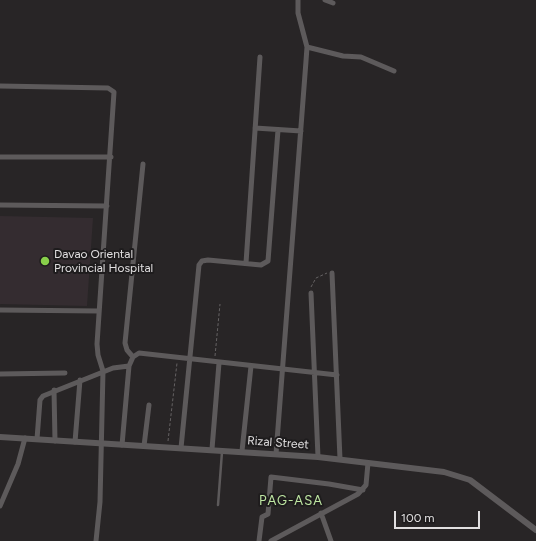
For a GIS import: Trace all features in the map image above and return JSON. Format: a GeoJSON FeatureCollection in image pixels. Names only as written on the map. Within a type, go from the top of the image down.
{"type":"FeatureCollection","features":[{"type":"Feature","properties":{"kind":"street"},"geometry":{"type":"LineString","coordinates":[[276,454],[307,47],[298,13],[298,0]]}},
{"type":"Feature","properties":{"kind":"street"},"geometry":{"type":"LineString","coordinates":[[325,0],[333,3]]}},
{"type":"Feature","properties":{"kind":"street"},"geometry":{"type":"LineString","coordinates":[[307,47],[343,56],[361,58],[394,71]]}},
{"type":"Feature","properties":{"kind":"street"},"geometry":{"type":"LineString","coordinates":[[246,263],[260,57]]}},
{"type":"Feature","properties":{"kind":"street"},"geometry":{"type":"LineString","coordinates":[[0,86],[111,89],[115,95],[97,344],[98,355],[103,371],[100,502],[96,541]]}},
{"type":"Feature","properties":{"kind":"street"},"geometry":{"type":"LineString","coordinates":[[255,128],[301,131]]}},
{"type":"Feature","properties":{"kind":"street"},"geometry":{"type":"LineString","coordinates":[[181,448],[200,262],[208,260],[263,264],[268,261],[278,130]]}},
{"type":"Feature","properties":{"kind":"street"},"geometry":{"type":"LineString","coordinates":[[0,157],[111,157]]}},
{"type":"Feature","properties":{"kind":"street"},"geometry":{"type":"LineString","coordinates":[[133,357],[126,350],[125,343],[143,164]]}},
{"type":"Feature","properties":{"kind":"street"},"geometry":{"type":"LineString","coordinates":[[0,205],[107,206]]}},
{"type":"Feature","properties":{"kind":"street"},"geometry":{"type":"LineString","coordinates":[[332,273],[340,459]]}},
{"type":"Feature","properties":{"kind":"street"},"geometry":{"type":"LineString","coordinates":[[311,293],[318,457]]}},
{"type":"Feature","properties":{"kind":"street"},"geometry":{"type":"LineString","coordinates":[[0,310],[100,311]]}},
{"type":"Feature","properties":{"kind":"street"},"geometry":{"type":"LineString","coordinates":[[122,445],[129,366],[133,357],[143,353],[190,360],[337,375]]}},
{"type":"Feature","properties":{"kind":"street"},"geometry":{"type":"LineString","coordinates":[[212,449],[217,363]]}},
{"type":"Feature","properties":{"kind":"street"},"geometry":{"type":"LineString","coordinates":[[37,439],[40,400],[43,396],[54,390],[103,371],[120,366],[129,366]]}},
{"type":"Feature","properties":{"kind":"street"},"geometry":{"type":"LineString","coordinates":[[242,451],[251,366]]}},
{"type":"Feature","properties":{"kind":"street"},"geometry":{"type":"LineString","coordinates":[[0,374],[65,373]]}},
{"type":"Feature","properties":{"kind":"street"},"geometry":{"type":"LineString","coordinates":[[75,442],[80,380]]}},
{"type":"Feature","properties":{"kind":"street"},"geometry":{"type":"LineString","coordinates":[[54,390],[55,441]]}},
{"type":"Feature","properties":{"kind":"street"},"geometry":{"type":"LineString","coordinates":[[144,446],[149,405]]}},
{"type":"Feature","properties":{"kind":"street","name":"Rizal Street"},"geometry":{"type":"LineString","coordinates":[[0,437],[242,451],[340,459],[432,470],[456,475],[482,489],[536,530]]}},
{"type":"Feature","properties":{"kind":"street"},"geometry":{"type":"LineString","coordinates":[[0,506],[18,464],[25,438]]}},
{"type":"Feature","properties":{"kind":"street"},"geometry":{"type":"LineString","coordinates":[[271,541],[363,490],[367,480],[368,463]]}},
{"type":"Feature","properties":{"kind":"street"},"geometry":{"type":"LineString","coordinates":[[259,541],[262,517],[268,514],[271,477],[363,490]]}},
{"type":"Feature","properties":{"kind":"street"},"geometry":{"type":"LineString","coordinates":[[321,513],[331,541]]}},
{"type":"Feature","properties":{"kind":"lane"},"geometry":{"type":"LineString","coordinates":[[218,505],[222,450]]}},
{"type":"Feature","properties":{"kind":"path"},"geometry":{"type":"LineString","coordinates":[[311,293],[311,287],[316,278],[332,273]]}},
{"type":"Feature","properties":{"kind":"path"},"geometry":{"type":"LineString","coordinates":[[217,363],[220,304]]}},
{"type":"Feature","properties":{"kind":"path"},"geometry":{"type":"LineString","coordinates":[[167,447],[178,358]]}},
{"type":"Feature","properties":{"kind":"shaded area","name":"Davao Oriental Provincial Hospital"},"geometry":{"type":"Polygon","coordinates":[[[0,216],[93,218],[87,306],[0,304],[0,216]]]}},
{"type":"Feature","properties":{"kind":"place","name":"Davao Oriental Provincial Hospital"},"geometry":{"type":"Point","coordinates":[45,261]}},
{"type":"Feature","properties":{"kind":"district","name":"PAG-ASA"},"geometry":{"type":"Point","coordinates":[291,501]}}]}
